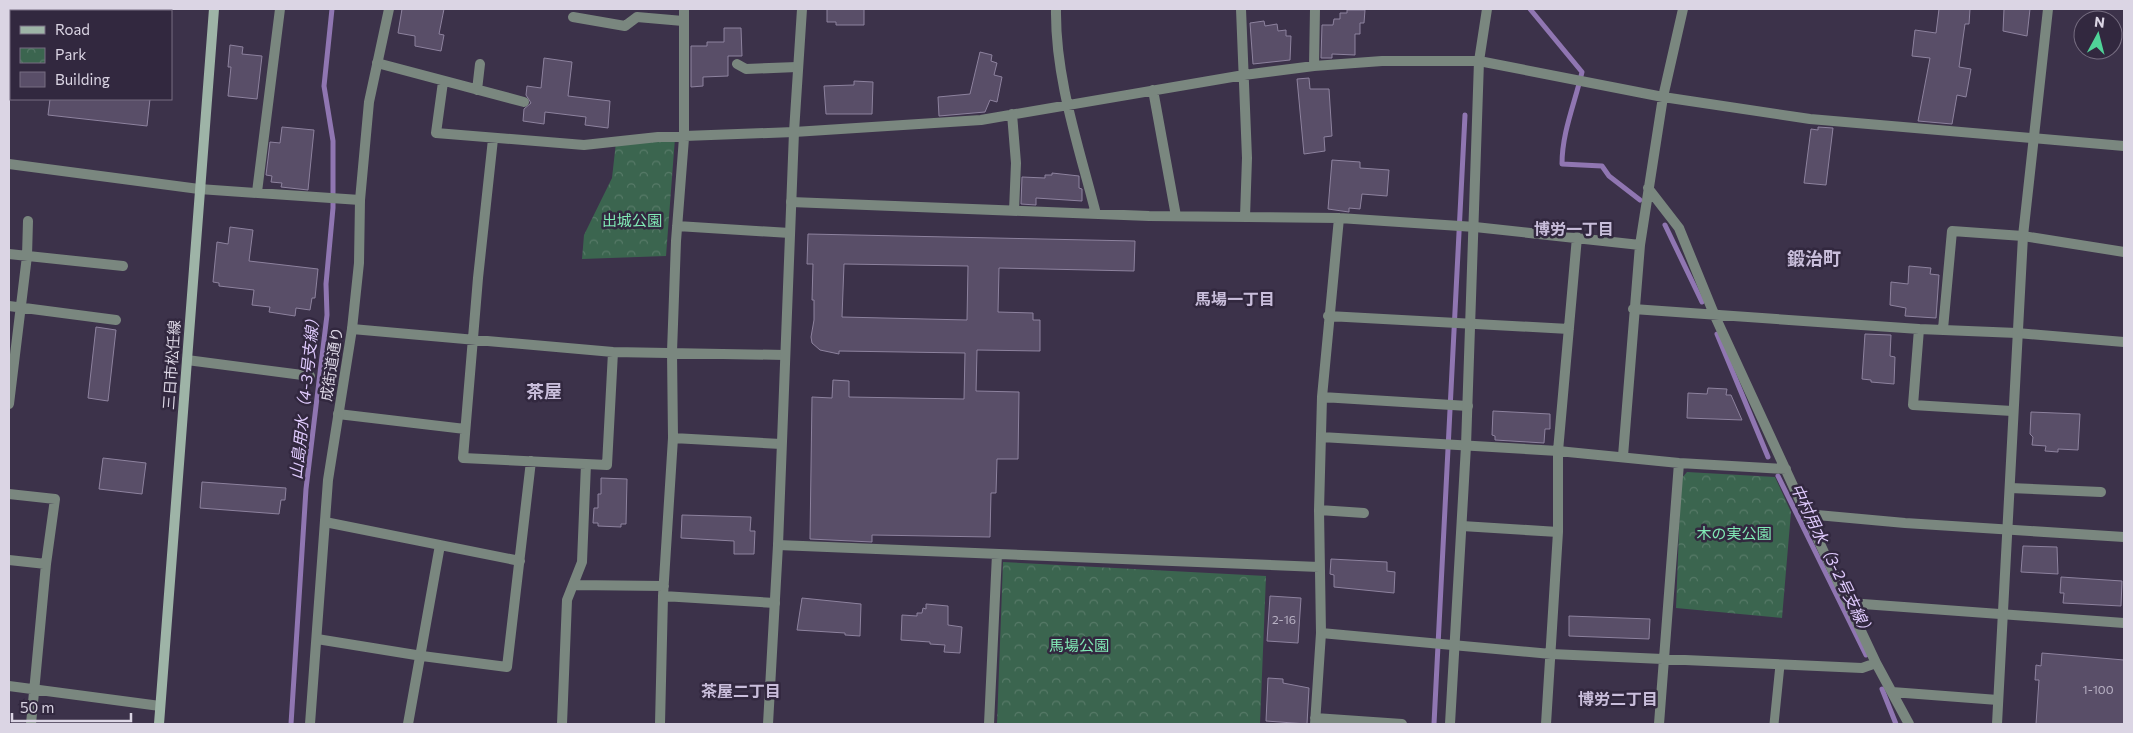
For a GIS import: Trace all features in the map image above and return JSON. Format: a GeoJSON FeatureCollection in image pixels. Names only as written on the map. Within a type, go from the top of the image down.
{"type":"FeatureCollection","features":[{"type":"Feature","properties":{"kind":"main road","name":"三日市松任線"},"geometry":{"type":"LineString","coordinates":[[159,724],[214,9]]}},
{"type":"Feature","properties":{"kind":"street"},"geometry":{"type":"LineString","coordinates":[[257,192],[280,9]]}},
{"type":"Feature","properties":{"kind":"street","name":"成街道通り"},"geometry":{"type":"LineString","coordinates":[[310,724],[328,480],[352,329],[359,263],[360,200],[369,102],[389,9]]}},
{"type":"Feature","properties":{"kind":"street"},"geometry":{"type":"LineString","coordinates":[[660,724],[664,591],[673,438],[672,352],[677,226],[684,138],[684,9]]}},
{"type":"Feature","properties":{"kind":"street"},"geometry":{"type":"LineString","coordinates":[[768,724],[778,546],[797,67],[802,9]]}},
{"type":"Feature","properties":{"kind":"street"},"geometry":{"type":"LineString","coordinates":[[1056,9],[1056,34],[1068,104],[1096,214]]}},
{"type":"Feature","properties":{"kind":"street"},"geometry":{"type":"LineString","coordinates":[[1241,9],[1244,74],[1245,217]]}},
{"type":"Feature","properties":{"kind":"street"},"geometry":{"type":"LineString","coordinates":[[1314,66],[1315,9]]}},
{"type":"Feature","properties":{"kind":"street"},"geometry":{"type":"LineString","coordinates":[[1450,724],[1456,646],[1468,406],[1479,60],[1487,9]]}},
{"type":"Feature","properties":{"kind":"street"},"geometry":{"type":"LineString","coordinates":[[1623,456],[1633,309],[1640,245],[1663,97],[1683,9]]}},
{"type":"Feature","properties":{"kind":"street"},"geometry":{"type":"LineString","coordinates":[[1997,724],[2017,333],[2024,236],[2048,9]]}},
{"type":"Feature","properties":{"kind":"street"},"geometry":{"type":"LineString","coordinates":[[573,17],[625,26],[637,17],[683,21]]}},
{"type":"Feature","properties":{"kind":"street"},"geometry":{"type":"LineString","coordinates":[[443,82],[436,133],[584,146],[658,137],[684,138],[981,120],[1244,74],[1382,61],[1479,60],[1663,97],[1810,119],[2124,146]]}},
{"type":"Feature","properties":{"kind":"street"},"geometry":{"type":"LineString","coordinates":[[377,63],[524,102]]}},
{"type":"Feature","properties":{"kind":"street"},"geometry":{"type":"LineString","coordinates":[[477,90],[480,64]]}},
{"type":"Feature","properties":{"kind":"street"},"geometry":{"type":"LineString","coordinates":[[737,64],[746,69],[797,67]]}},
{"type":"Feature","properties":{"kind":"street"},"geometry":{"type":"LineString","coordinates":[[1153,90],[1176,216]]}},
{"type":"Feature","properties":{"kind":"street"},"geometry":{"type":"LineString","coordinates":[[1012,114],[1016,163],[1014,211]]}},
{"type":"Feature","properties":{"kind":"street"},"geometry":{"type":"LineString","coordinates":[[493,139],[472,341],[463,458],[607,465],[613,352]]}},
{"type":"Feature","properties":{"kind":"street"},"geometry":{"type":"LineString","coordinates":[[9,164],[199,189],[360,200]]}},
{"type":"Feature","properties":{"kind":"street"},"geometry":{"type":"LineString","coordinates":[[1648,188],[1679,228],[1714,314],[1806,514],[1876,663],[1909,724]]}},
{"type":"Feature","properties":{"kind":"street"},"geometry":{"type":"LineString","coordinates":[[791,202],[1096,214],[1339,218],[1475,227],[1640,245]]}},
{"type":"Feature","properties":{"kind":"street"},"geometry":{"type":"LineString","coordinates":[[1339,218],[1328,316],[1322,396],[1319,510],[1321,633],[1315,721],[1402,724]]}},
{"type":"Feature","properties":{"kind":"street"},"geometry":{"type":"LineString","coordinates":[[9,404],[10,382],[27,256],[28,220]]}},
{"type":"Feature","properties":{"kind":"street"},"geometry":{"type":"LineString","coordinates":[[677,226],[790,233]]}},
{"type":"Feature","properties":{"kind":"street"},"geometry":{"type":"LineString","coordinates":[[1943,329],[1952,231],[2024,236],[2124,252]]}},
{"type":"Feature","properties":{"kind":"street"},"geometry":{"type":"LineString","coordinates":[[1546,724],[1558,532],[1558,451],[1577,237]]}},
{"type":"Feature","properties":{"kind":"street"},"geometry":{"type":"LineString","coordinates":[[9,254],[123,266]]}},
{"type":"Feature","properties":{"kind":"street"},"geometry":{"type":"LineString","coordinates":[[9,306],[116,320]]}},
{"type":"Feature","properties":{"kind":"street"},"geometry":{"type":"LineString","coordinates":[[1633,309],[1919,329],[2017,333],[2124,342]]}},
{"type":"Feature","properties":{"kind":"street"},"geometry":{"type":"LineString","coordinates":[[1328,316],[1569,328]]}},
{"type":"Feature","properties":{"kind":"street"},"geometry":{"type":"LineString","coordinates":[[352,329],[613,352],[785,355]]}},
{"type":"Feature","properties":{"kind":"street"},"geometry":{"type":"LineString","coordinates":[[1919,329],[1913,405],[2012,411]]}},
{"type":"Feature","properties":{"kind":"street"},"geometry":{"type":"LineString","coordinates":[[187,360],[310,376]]}},
{"type":"Feature","properties":{"kind":"street"},"geometry":{"type":"LineString","coordinates":[[1322,396],[1468,406]]}},
{"type":"Feature","properties":{"kind":"street"},"geometry":{"type":"LineString","coordinates":[[338,414],[465,429]]}},
{"type":"Feature","properties":{"kind":"street"},"geometry":{"type":"LineString","coordinates":[[1321,437],[1558,451],[1679,463],[1786,469]]}},
{"type":"Feature","properties":{"kind":"street"},"geometry":{"type":"LineString","coordinates":[[673,438],[781,444]]}},
{"type":"Feature","properties":{"kind":"street"},"geometry":{"type":"LineString","coordinates":[[317,638],[422,656],[507,667],[531,461]]}},
{"type":"Feature","properties":{"kind":"street"},"geometry":{"type":"LineString","coordinates":[[1659,724],[1679,463]]}},
{"type":"Feature","properties":{"kind":"street"},"geometry":{"type":"LineString","coordinates":[[562,724],[568,600],[582,562],[586,464]]}},
{"type":"Feature","properties":{"kind":"street"},"geometry":{"type":"LineString","coordinates":[[2010,488],[2101,492]]}},
{"type":"Feature","properties":{"kind":"street"},"geometry":{"type":"LineString","coordinates":[[9,494],[55,499],[46,564],[32,724]]}},
{"type":"Feature","properties":{"kind":"street"},"geometry":{"type":"LineString","coordinates":[[1319,510],[1364,513]]}},
{"type":"Feature","properties":{"kind":"street"},"geometry":{"type":"LineString","coordinates":[[1806,514],[1906,523],[2124,537]]}},
{"type":"Feature","properties":{"kind":"street"},"geometry":{"type":"LineString","coordinates":[[325,522],[520,561]]}},
{"type":"Feature","properties":{"kind":"street"},"geometry":{"type":"LineString","coordinates":[[1462,526],[1558,532]]}},
{"type":"Feature","properties":{"kind":"street"},"geometry":{"type":"LineString","coordinates":[[408,724],[422,656],[440,545]]}},
{"type":"Feature","properties":{"kind":"street"},"geometry":{"type":"LineString","coordinates":[[778,546],[1319,567]]}},
{"type":"Feature","properties":{"kind":"street"},"geometry":{"type":"LineString","coordinates":[[989,724],[997,554]]}},
{"type":"Feature","properties":{"kind":"street"},"geometry":{"type":"LineString","coordinates":[[9,560],[46,564]]}},
{"type":"Feature","properties":{"kind":"street"},"geometry":{"type":"LineString","coordinates":[[573,585],[664,591],[775,602]]}},
{"type":"Feature","properties":{"kind":"street"},"geometry":{"type":"LineString","coordinates":[[1849,603],[2124,623]]}},
{"type":"Feature","properties":{"kind":"street"},"geometry":{"type":"LineString","coordinates":[[1321,633],[1551,654],[1862,668],[1876,663]]}},
{"type":"Feature","properties":{"kind":"street"},"geometry":{"type":"LineString","coordinates":[[9,686],[160,706]]}},
{"type":"Feature","properties":{"kind":"street"},"geometry":{"type":"LineString","coordinates":[[1892,692],[1998,700]]}},
{"type":"Feature","properties":{"kind":"lane"},"geometry":{"type":"LineString","coordinates":[[1774,724],[1780,665]]}},
{"type":"Feature","properties":{"kind":"green space","name":"出城公園"},"geometry":{"type":"Polygon","coordinates":[[[675,138],[666,256],[582,259],[584,235],[612,178],[616,142],[675,138]]]}},
{"type":"Feature","properties":{"kind":"green space","name":"木の実公園"},"geometry":{"type":"Polygon","coordinates":[[[1687,472],[1775,477],[1791,512],[1782,618],[1676,608],[1681,479],[1687,472]]]}},
{"type":"Feature","properties":{"kind":"green space","name":"馬場公園"},"geometry":{"type":"Polygon","coordinates":[[[1003,562],[1266,576],[1260,724],[997,724],[1003,562]]]}},
{"type":"Feature","properties":{"kind":"building"},"geometry":{"type":"Polygon","coordinates":[[[402,9],[444,9],[439,34],[444,35],[441,51],[415,46],[415,36],[398,33],[402,9]]]}},
{"type":"Feature","properties":{"kind":"building"},"geometry":{"type":"Polygon","coordinates":[[[827,9],[864,9],[864,25],[836,25],[836,22],[827,22],[827,9]]]}},
{"type":"Feature","properties":{"kind":"building"},"geometry":{"type":"Polygon","coordinates":[[[1939,9],[1970,9],[1969,24],[1965,24],[1959,67],[1971,69],[1966,97],[1957,95],[1952,124],[1918,121],[1930,58],[1912,56],[1915,30],[1936,33],[1939,9]]]}},
{"type":"Feature","properties":{"kind":"building"},"geometry":{"type":"Polygon","coordinates":[[[2004,9],[2030,9],[2027,36],[2003,31],[2004,9]]]}},
{"type":"Feature","properties":{"kind":"building"},"geometry":{"type":"Polygon","coordinates":[[[1347,10],[1365,10],[1364,23],[1360,23],[1360,34],[1355,34],[1355,55],[1332,54],[1332,58],[1321,58],[1322,25],[1333,25],[1334,19],[1340,19],[1340,13],[1347,13],[1347,10]]]}},
{"type":"Feature","properties":{"kind":"building"},"geometry":{"type":"Polygon","coordinates":[[[1264,21],[1265,26],[1277,24],[1278,31],[1286,30],[1286,36],[1291,36],[1290,60],[1253,64],[1250,23],[1264,21]]]}},
{"type":"Feature","properties":{"kind":"building"},"geometry":{"type":"Polygon","coordinates":[[[724,28],[741,28],[742,56],[728,56],[728,76],[703,77],[703,86],[691,87],[691,46],[707,46],[707,42],[724,42],[724,28]]]}},
{"type":"Feature","properties":{"kind":"building"},"geometry":{"type":"Polygon","coordinates":[[[230,45],[243,47],[242,54],[262,56],[257,99],[228,96],[231,67],[228,67],[230,45]]]}},
{"type":"Feature","properties":{"kind":"building"},"geometry":{"type":"Polygon","coordinates":[[[980,52],[992,55],[991,61],[997,63],[994,75],[1002,77],[997,102],[990,100],[985,112],[939,116],[938,97],[970,94],[980,52]]]}},
{"type":"Feature","properties":{"kind":"building"},"geometry":{"type":"Polygon","coordinates":[[[544,58],[572,62],[568,96],[610,101],[608,128],[585,125],[586,117],[545,112],[544,124],[523,121],[524,109],[531,103],[526,95],[527,86],[541,88],[544,58]]]}},
{"type":"Feature","properties":{"kind":"building"},"geometry":{"type":"Polygon","coordinates":[[[1309,78],[1310,89],[1329,89],[1332,136],[1324,137],[1325,151],[1304,154],[1297,79],[1309,78]]]}},
{"type":"Feature","properties":{"kind":"building"},"geometry":{"type":"Polygon","coordinates":[[[854,81],[873,82],[872,114],[826,114],[824,86],[854,85],[854,81]]]}},
{"type":"Feature","properties":{"kind":"building"},"geometry":{"type":"Polygon","coordinates":[[[50,100],[150,100],[147,126],[48,115],[50,100]]]}},
{"type":"Feature","properties":{"kind":"building"},"geometry":{"type":"Polygon","coordinates":[[[282,127],[314,130],[308,190],[281,187],[282,183],[271,182],[272,176],[266,175],[270,142],[280,143],[282,127]]]}},
{"type":"Feature","properties":{"kind":"building"},"geometry":{"type":"Polygon","coordinates":[[[1818,127],[1833,128],[1826,185],[1804,183],[1811,129],[1818,130],[1818,127]]]}},
{"type":"Feature","properties":{"kind":"building"},"geometry":{"type":"Polygon","coordinates":[[[1332,160],[1360,162],[1360,168],[1389,170],[1387,196],[1362,194],[1360,209],[1349,208],[1349,212],[1328,209],[1332,160]]]}},
{"type":"Feature","properties":{"kind":"building"},"geometry":{"type":"Polygon","coordinates":[[[1052,173],[1079,176],[1082,201],[1036,198],[1036,205],[1021,204],[1022,177],[1045,178],[1045,175],[1052,175],[1052,173]]]}},
{"type":"Feature","properties":{"kind":"building"},"geometry":{"type":"Polygon","coordinates":[[[230,227],[253,230],[249,261],[318,269],[315,298],[312,298],[310,310],[296,308],[295,316],[269,312],[270,307],[252,305],[254,290],[219,286],[219,283],[213,282],[217,242],[228,244],[230,227]]]}},
{"type":"Feature","properties":{"kind":"building"},"geometry":{"type":"Polygon","coordinates":[[[808,234],[1135,241],[1134,271],[999,268],[998,312],[1033,313],[1033,320],[1040,320],[1040,351],[977,350],[976,391],[1019,392],[1018,459],[997,459],[996,493],[991,493],[990,537],[872,535],[872,542],[810,539],[812,397],[832,398],[833,380],[849,381],[849,397],[964,399],[965,353],[839,351],[839,354],[820,350],[812,343],[811,337],[814,320],[814,300],[812,300],[813,264],[807,264],[808,234]],[[844,264],[842,317],[967,320],[968,266],[844,264]]]}},
{"type":"Feature","properties":{"kind":"building"},"geometry":{"type":"Polygon","coordinates":[[[1909,266],[1931,268],[1930,274],[1939,275],[1936,318],[1905,316],[1906,308],[1890,305],[1891,282],[1908,284],[1909,266]]]}},
{"type":"Feature","properties":{"kind":"building"},"geometry":{"type":"Polygon","coordinates":[[[96,327],[116,330],[108,401],[88,398],[96,327]]]}},
{"type":"Feature","properties":{"kind":"building"},"geometry":{"type":"Polygon","coordinates":[[[1865,334],[1891,335],[1890,356],[1895,357],[1894,384],[1871,382],[1871,380],[1862,379],[1865,334]]]}},
{"type":"Feature","properties":{"kind":"building"},"geometry":{"type":"Polygon","coordinates":[[[1708,388],[1727,389],[1726,395],[1731,395],[1742,420],[1687,418],[1688,393],[1707,394],[1708,388]]]}},
{"type":"Feature","properties":{"kind":"building"},"geometry":{"type":"Polygon","coordinates":[[[1493,411],[1550,414],[1550,429],[1545,429],[1544,443],[1495,440],[1495,436],[1492,435],[1493,411]]]}},
{"type":"Feature","properties":{"kind":"building"},"geometry":{"type":"Polygon","coordinates":[[[2031,412],[2080,414],[2078,450],[2058,449],[2058,452],[2045,451],[2046,446],[2032,445],[2033,437],[2030,434],[2031,412]]]}},
{"type":"Feature","properties":{"kind":"building"},"geometry":{"type":"Polygon","coordinates":[[[103,458],[146,463],[142,494],[99,489],[103,458]]]}},
{"type":"Feature","properties":{"kind":"building"},"geometry":{"type":"Polygon","coordinates":[[[601,478],[627,479],[626,524],[621,524],[621,527],[598,526],[598,523],[593,523],[594,508],[598,508],[598,494],[601,494],[601,478]]]}},
{"type":"Feature","properties":{"kind":"building"},"geometry":{"type":"Polygon","coordinates":[[[202,482],[286,488],[285,500],[281,500],[279,514],[200,508],[202,482]]]}},
{"type":"Feature","properties":{"kind":"building"},"geometry":{"type":"Polygon","coordinates":[[[682,515],[751,517],[750,531],[755,531],[754,554],[734,554],[734,541],[681,538],[682,515]]]}},
{"type":"Feature","properties":{"kind":"building"},"geometry":{"type":"Polygon","coordinates":[[[2023,546],[2057,547],[2058,574],[2021,572],[2023,546]]]}},
{"type":"Feature","properties":{"kind":"building"},"geometry":{"type":"Polygon","coordinates":[[[1331,559],[1387,562],[1387,571],[1395,572],[1394,593],[1334,587],[1334,575],[1330,574],[1331,559]]]}},
{"type":"Feature","properties":{"kind":"building"},"geometry":{"type":"Polygon","coordinates":[[[2061,577],[2122,581],[2121,606],[2063,603],[2064,593],[2060,593],[2061,577]]]}},
{"type":"Feature","properties":{"kind":"building"},"geometry":{"type":"Polygon","coordinates":[[[1270,596],[1301,598],[1298,643],[1267,641],[1270,596]]]}},
{"type":"Feature","properties":{"kind":"building"},"geometry":{"type":"Polygon","coordinates":[[[802,598],[861,604],[860,636],[845,635],[845,633],[797,630],[802,598]]]}},
{"type":"Feature","properties":{"kind":"building"},"geometry":{"type":"Polygon","coordinates":[[[926,604],[948,606],[948,625],[962,627],[960,653],[944,652],[945,645],[901,640],[902,615],[917,616],[917,613],[922,613],[923,608],[926,609],[926,604]]]}},
{"type":"Feature","properties":{"kind":"building"},"geometry":{"type":"Polygon","coordinates":[[[1569,616],[1650,619],[1649,639],[1569,636],[1569,616]]]}},
{"type":"Feature","properties":{"kind":"building"},"geometry":{"type":"Polygon","coordinates":[[[2042,653],[2124,660],[2124,724],[2036,724],[2039,680],[2035,680],[2036,665],[2041,666],[2042,653]]]}},
{"type":"Feature","properties":{"kind":"building"},"geometry":{"type":"Polygon","coordinates":[[[1268,678],[1283,679],[1283,683],[1309,688],[1307,724],[1266,721],[1268,678]]]}},
{"type":"Feature","properties":{"kind":"waterway","name":"山島用水（4-3号支線）"},"geometry":{"type":"LineString","coordinates":[[291,724],[306,489],[327,315],[326,284],[333,208],[333,141],[324,86],[332,9]]}},
{"type":"Feature","properties":{"kind":"waterway"},"geometry":{"type":"LineString","coordinates":[[1530,9],[1582,72],[1566,129],[1562,164],[1602,166],[1609,176],[1640,200]]}},
{"type":"Feature","properties":{"kind":"waterway"},"geometry":{"type":"LineString","coordinates":[[1434,724],[1465,115]]}},
{"type":"Feature","properties":{"kind":"waterway","name":"中村用水（3-2号支線）"},"geometry":{"type":"LineString","coordinates":[[1665,225],[1702,302]]}},
{"type":"Feature","properties":{"kind":"waterway","name":"中村用水（3-2号支線）"},"geometry":{"type":"LineString","coordinates":[[1717,334],[1768,457]]}},
{"type":"Feature","properties":{"kind":"waterway","name":"中村用水（3-2号支線）"},"geometry":{"type":"LineString","coordinates":[[1778,476],[1866,655]]}},
{"type":"Feature","properties":{"kind":"waterway","name":"中村用水（3-2号支線）"},"geometry":{"type":"LineString","coordinates":[[1882,689],[1896,724]]}},
{"type":"Feature","properties":{"kind":"district","name":"博労一丁目"},"geometry":{"type":"Point","coordinates":[1574,228]}},
{"type":"Feature","properties":{"kind":"district","name":"鍛治町"},"geometry":{"type":"Point","coordinates":[1814,258]}},
{"type":"Feature","properties":{"kind":"district","name":"馬場一丁目"},"geometry":{"type":"Point","coordinates":[1235,298]}},
{"type":"Feature","properties":{"kind":"district","name":"茶屋"},"geometry":{"type":"Point","coordinates":[544,391]}},
{"type":"Feature","properties":{"kind":"district","name":"茶屋二丁目"},"geometry":{"type":"Point","coordinates":[741,690]}},
{"type":"Feature","properties":{"kind":"district","name":"博労二丁目"},"geometry":{"type":"Point","coordinates":[1618,698]}}]}
